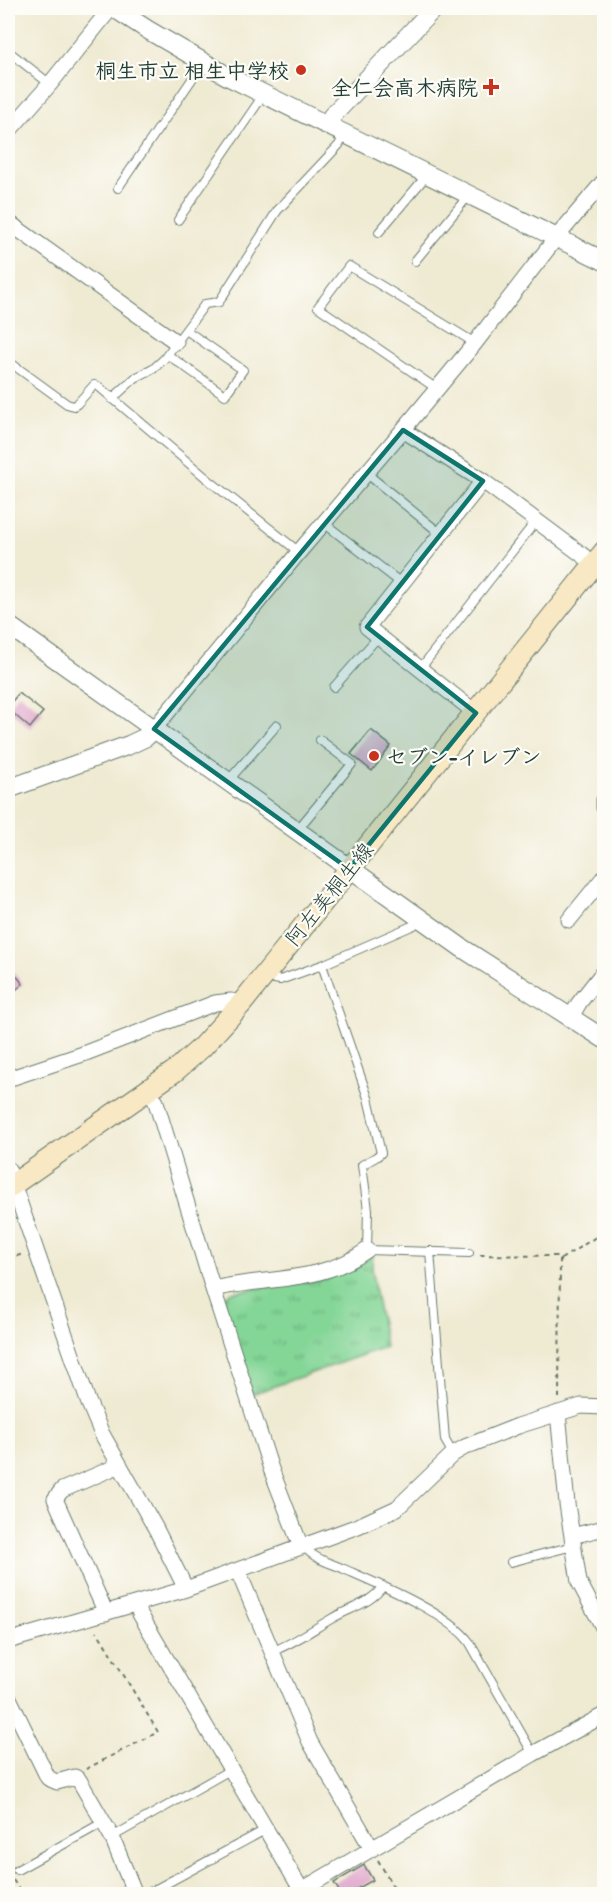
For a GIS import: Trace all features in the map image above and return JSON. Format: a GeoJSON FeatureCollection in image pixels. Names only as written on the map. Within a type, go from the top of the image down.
{"type":"FeatureCollection","features":[{"type":"Feature","properties":{"kind":"main road","name":"阿左美桐生線"},"geometry":{"type":"LineString","coordinates":[[10,1180],[148,1090],[175,1071],[201,1048],[242,1003],[476,713],[601,563]]}},
{"type":"Feature","properties":{"kind":"street"},"geometry":{"type":"LineString","coordinates":[[327,124],[434,8]]}},
{"type":"Feature","properties":{"kind":"street"},"geometry":{"type":"LineString","coordinates":[[8,132],[50,84],[123,10],[203,63],[604,261]]}},
{"type":"Feature","properties":{"kind":"street"},"geometry":{"type":"LineString","coordinates":[[8,789],[129,745],[146,737],[154,729],[475,343],[556,238],[603,186]]}},
{"type":"Feature","properties":{"kind":"street"},"geometry":{"type":"LineString","coordinates":[[8,222],[176,342]]}},
{"type":"Feature","properties":{"kind":"street"},"geometry":{"type":"LineString","coordinates":[[403,430],[483,481],[536,521],[601,563]]}},
{"type":"Feature","properties":{"kind":"street"},"geometry":{"type":"LineString","coordinates":[[476,713],[367,627],[483,481]]}},
{"type":"Feature","properties":{"kind":"street"},"geometry":{"type":"LineString","coordinates":[[8,625],[488,966],[604,1039]]}},
{"type":"Feature","properties":{"kind":"street"},"geometry":{"type":"LineString","coordinates":[[604,800],[604,808]]}},
{"type":"Feature","properties":{"kind":"street"},"geometry":{"type":"LineString","coordinates":[[569,920],[604,877]]}},
{"type":"Feature","properties":{"kind":"street"},"geometry":{"type":"LineString","coordinates":[[571,1017],[604,971]]}},
{"type":"Feature","properties":{"kind":"street"},"geometry":{"type":"LineString","coordinates":[[8,1079],[83,1054],[215,1003],[231,1001],[242,1003]]}},
{"type":"Feature","properties":{"kind":"street"},"geometry":{"type":"LineString","coordinates":[[148,1090],[156,1102],[278,1493],[303,1547]]}},
{"type":"Feature","properties":{"kind":"street"},"geometry":{"type":"LineString","coordinates":[[10,1180],[88,1401],[102,1434],[162,1540],[186,1589]]}},
{"type":"Feature","properties":{"kind":"street"},"geometry":{"type":"LineString","coordinates":[[213,1289],[326,1271],[367,1250]]}},
{"type":"Feature","properties":{"kind":"street"},"geometry":{"type":"LineString","coordinates":[[8,1641],[186,1589],[358,1526],[397,1508],[453,1454],[465,1447],[518,1426],[580,1406],[604,1407]]}},
{"type":"Feature","properties":{"kind":"street"},"geometry":{"type":"LineString","coordinates":[[558,1413],[572,1541],[579,1582],[604,1629]]}},
{"type":"Feature","properties":{"kind":"street"},"geometry":{"type":"LineString","coordinates":[[106,1613],[55,1499],[62,1490],[120,1465]]}},
{"type":"Feature","properties":{"kind":"street"},"geometry":{"type":"LineString","coordinates":[[572,1541],[604,1528]]}},
{"type":"Feature","properties":{"kind":"street"},"geometry":{"type":"LineString","coordinates":[[238,1571],[310,1742],[372,1849]]}},
{"type":"Feature","properties":{"kind":"street"},"geometry":{"type":"LineString","coordinates":[[137,1604],[140,1614],[265,1830],[298,1893],[533,1754],[604,1715]]}},
{"type":"Feature","properties":{"kind":"street"},"geometry":{"type":"LineString","coordinates":[[8,1696],[48,1778],[57,1782],[75,1777],[79,1780],[112,1836],[135,1894]]}},
{"type":"Feature","properties":{"kind":"lane"},"geometry":{"type":"LineString","coordinates":[[8,51],[50,84]]}},
{"type":"Feature","properties":{"kind":"lane"},"geometry":{"type":"LineString","coordinates":[[118,188],[203,63]]}},
{"type":"Feature","properties":{"kind":"lane"},"geometry":{"type":"LineString","coordinates":[[178,220],[264,94]]}},
{"type":"Feature","properties":{"kind":"lane"},"geometry":{"type":"LineString","coordinates":[[112,399],[135,378],[153,369],[205,304],[219,302],[277,211],[339,145],[345,134]]}},
{"type":"Feature","properties":{"kind":"lane"},"geometry":{"type":"LineString","coordinates":[[379,232],[427,175]]}},
{"type":"Feature","properties":{"kind":"lane"},"geometry":{"type":"LineString","coordinates":[[415,261],[469,195]]}},
{"type":"Feature","properties":{"kind":"lane"},"geometry":{"type":"LineString","coordinates":[[437,389],[318,307],[349,266],[475,343]]}},
{"type":"Feature","properties":{"kind":"lane"},"geometry":{"type":"LineString","coordinates":[[176,342],[243,370],[225,395],[176,342]]}},
{"type":"Feature","properties":{"kind":"lane"},"geometry":{"type":"LineString","coordinates":[[8,361],[67,404],[74,406],[94,385],[299,552]]}},
{"type":"Feature","properties":{"kind":"lane"},"geometry":{"type":"LineString","coordinates":[[366,473],[441,534]]}},
{"type":"Feature","properties":{"kind":"lane"},"geometry":{"type":"LineString","coordinates":[[420,669],[536,521]]}},
{"type":"Feature","properties":{"kind":"lane"},"geometry":{"type":"LineString","coordinates":[[324,523],[401,583]]}},
{"type":"Feature","properties":{"kind":"lane"},"geometry":{"type":"LineString","coordinates":[[334,687],[378,637]]}},
{"type":"Feature","properties":{"kind":"lane"},"geometry":{"type":"LineString","coordinates":[[228,782],[277,725]]}},
{"type":"Feature","properties":{"kind":"lane"},"geometry":{"type":"LineString","coordinates":[[297,831],[352,764],[320,740]]}},
{"type":"Feature","properties":{"kind":"lane"},"geometry":{"type":"LineString","coordinates":[[262,977],[280,980],[322,965],[409,927],[421,919]]}},
{"type":"Feature","properties":{"kind":"lane"},"geometry":{"type":"LineString","coordinates":[[322,965],[368,1098],[381,1153],[362,1165],[368,1210],[367,1250],[469,1253]]}},
{"type":"Feature","properties":{"kind":"lane"},"geometry":{"type":"LineString","coordinates":[[430,1251],[445,1440],[453,1454]]}},
{"type":"Feature","properties":{"kind":"lane"},"geometry":{"type":"LineString","coordinates":[[511,1562],[572,1541]]}},
{"type":"Feature","properties":{"kind":"lane"},"geometry":{"type":"LineString","coordinates":[[303,1547],[314,1555],[383,1586],[452,1623],[465,1636],[533,1754]]}},
{"type":"Feature","properties":{"kind":"lane"},"geometry":{"type":"LineString","coordinates":[[273,1652],[373,1598],[383,1586]]}},
{"type":"Feature","properties":{"kind":"lane"},"geometry":{"type":"LineString","coordinates":[[112,1836],[230,1770]]}},
{"type":"Feature","properties":{"kind":"lane"},"geometry":{"type":"LineString","coordinates":[[17,1870],[104,1822]]}},
{"type":"Feature","properties":{"kind":"lane"},"geometry":{"type":"LineString","coordinates":[[147,1894],[265,1830]]}},
{"type":"Feature","properties":{"kind":"path"},"geometry":{"type":"LineString","coordinates":[[560,1259],[604,1232]]}},
{"type":"Feature","properties":{"kind":"path"},"geometry":{"type":"LineString","coordinates":[[469,1253],[557,1256],[560,1259]]}},
{"type":"Feature","properties":{"kind":"path"},"geometry":{"type":"LineString","coordinates":[[558,1413],[560,1259]]}},
{"type":"Feature","properties":{"kind":"path"},"geometry":{"type":"LineString","coordinates":[[75,1777],[79,1772],[158,1732],[97,1631]]}},
{"type":"Feature","properties":{"kind":"path"},"geometry":{"type":"LineString","coordinates":[[372,1849],[397,1894]]}},
{"type":"Feature","properties":{"kind":"path"},"geometry":{"type":"LineString","coordinates":[[17,1870],[12,1879],[22,1894]]}},
{"type":"Feature","properties":{"kind":"highlighted area"},"geometry":{"type":"Polygon","coordinates":[[[403,430],[483,481],[367,627],[476,713],[349,869],[154,729],[403,430]]]}},
{"type":"Feature","properties":{"kind":"green space"},"geometry":{"type":"Polygon","coordinates":[[[372,1255],[375,1290],[385,1347],[252,1394],[222,1299],[232,1292],[326,1279],[372,1255]]]}},
{"type":"Feature","properties":{"kind":"building"},"geometry":{"type":"Polygon","coordinates":[[[19,693],[43,712],[30,728],[8,709],[19,693]]]}},
{"type":"Feature","properties":{"kind":"building"},"geometry":{"type":"Polygon","coordinates":[[[371,730],[391,746],[372,771],[351,754],[371,730]]]}},
{"type":"Feature","properties":{"kind":"building"},"geometry":{"type":"Polygon","coordinates":[[[8,965],[23,984],[8,996],[8,965]]]}},
{"type":"Feature","properties":{"kind":"building"},"geometry":{"type":"Polygon","coordinates":[[[364,1865],[373,1880],[348,1894],[341,1894],[334,1883],[364,1865]]]}},
{"type":"Feature","properties":{"kind":"place","name":"桐生市立 相生中学校"},"geometry":{"type":"Point","coordinates":[301,70]}},
{"type":"Feature","properties":{"kind":"place","name":"全仁会高木病院"},"geometry":{"type":"Point","coordinates":[491,87]}},
{"type":"Feature","properties":{"kind":"place","name":"セブン-イレブン"},"geometry":{"type":"Point","coordinates":[374,756]}}]}
